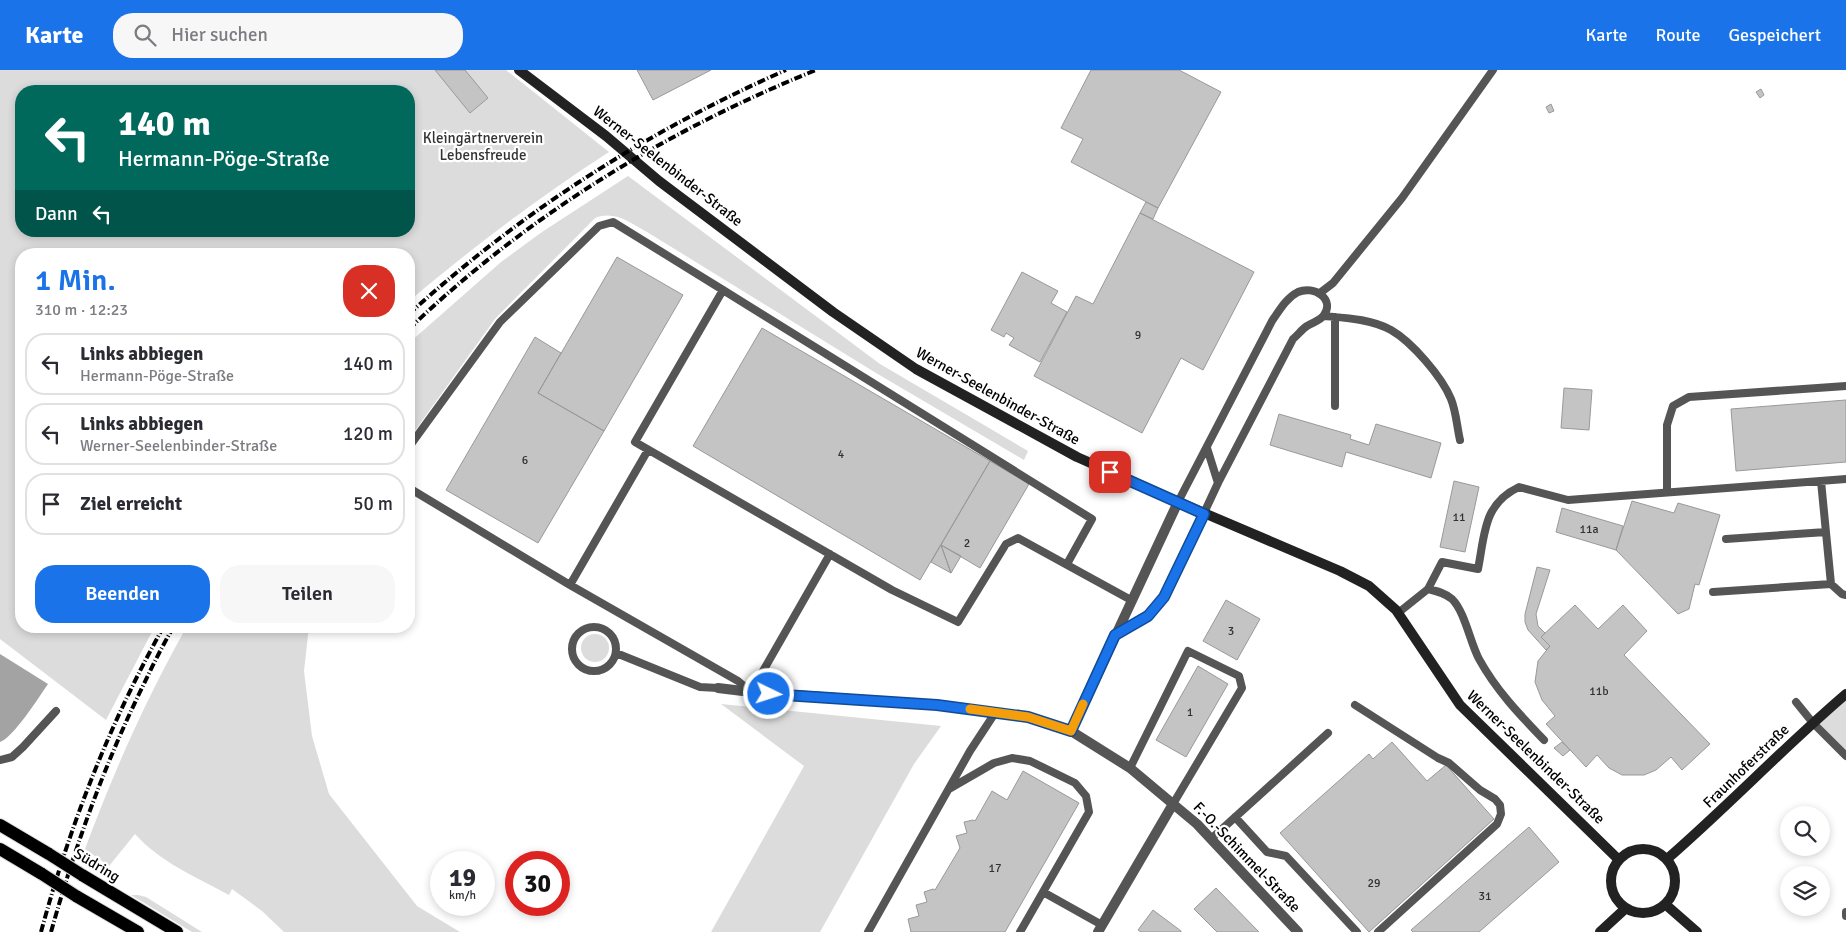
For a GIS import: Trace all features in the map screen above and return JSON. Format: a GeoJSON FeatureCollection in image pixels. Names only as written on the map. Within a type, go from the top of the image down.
{"type":"FeatureCollection","features":[{"type":"Feature","properties":{"kind":"main road","name":"Werner-Seelenbinder-Straße"},"geometry":{"type":"LineString","coordinates":[[520,70],[606,136],[659,181],[833,312],[916,368],[1076,456],[1204,514],[1340,571],[1369,586],[1398,613],[1460,705],[1619,860]]}},
{"type":"Feature","properties":{"kind":"main road","name":"Fraunhoferstraße"},"geometry":{"type":"LineString","coordinates":[[1667,859],[1724,808],[1812,723],[1846,694]]}},
{"type":"Feature","properties":{"kind":"main road","name":"Südring"},"geometry":{"type":"LineString","coordinates":[[0,825],[177,932]]}},
{"type":"Feature","properties":{"kind":"main road"},"geometry":{"type":"LineString","coordinates":[[0,849],[138,932]]}},
{"type":"Feature","properties":{"kind":"main road"},"geometry":{"type":"LineString","coordinates":[[1638,849],[1648,849],[1667,859],[1675,877],[1675,887],[1671,897],[1665,904],[1657,910],[1646,913],[1626,908],[1618,901],[1613,891],[1611,880],[1619,860],[1628,853],[1638,849]]}},
{"type":"Feature","properties":{"kind":"main road"},"geometry":{"type":"LineString","coordinates":[[1665,904],[1697,932]]}},
{"type":"Feature","properties":{"kind":"main road"},"geometry":{"type":"LineString","coordinates":[[1600,932],[1626,908]]}},
{"type":"Feature","properties":{"kind":"street"},"geometry":{"type":"LineString","coordinates":[[1071,731],[1178,502]]}},
{"type":"Feature","properties":{"kind":"street"},"geometry":{"type":"LineString","coordinates":[[1115,635],[1148,616],[1164,597],[1204,514]]}},
{"type":"Feature","properties":{"kind":"street","name":"F.-O.-Schimmel-Straße"},"geometry":{"type":"LineString","coordinates":[[718,688],[937,705],[1028,717],[1071,731],[1130,768],[1197,824],[1298,932]]}},
{"type":"Feature","properties":{"kind":"street"},"geometry":{"type":"LineString","coordinates":[[1100,929],[1173,804]]}},
{"type":"Feature","properties":{"kind":"lane"},"geometry":{"type":"LineString","coordinates":[[1320,292],[1333,283],[1402,198],[1493,70]]}},
{"type":"Feature","properties":{"kind":"lane"},"geometry":{"type":"LineString","coordinates":[[415,439],[500,322],[599,226],[612,222],[1092,519],[1067,564]]}},
{"type":"Feature","properties":{"kind":"lane"},"geometry":{"type":"LineString","coordinates":[[1178,502],[1272,321],[1281,308],[1299,292],[1310,289],[1320,292],[1326,301],[1324,316]]}},
{"type":"Feature","properties":{"kind":"lane"},"geometry":{"type":"LineString","coordinates":[[723,290],[635,442],[892,590],[958,622],[1006,544],[1018,538],[1131,600]]}},
{"type":"Feature","properties":{"kind":"lane"},"geometry":{"type":"LineString","coordinates":[[1204,514],[1218,483],[1293,339],[1307,326],[1324,316],[1372,323],[1392,330],[1420,354],[1435,371],[1451,399],[1460,440]]}},
{"type":"Feature","properties":{"kind":"lane"},"geometry":{"type":"LineString","coordinates":[[1335,317],[1335,406]]}},
{"type":"Feature","properties":{"kind":"lane"},"geometry":{"type":"LineString","coordinates":[[1667,492],[1667,425],[1672,406],[1689,397],[1846,386]]}},
{"type":"Feature","properties":{"kind":"lane"},"geometry":{"type":"LineString","coordinates":[[1207,448],[1218,483]]}},
{"type":"Feature","properties":{"kind":"lane"},"geometry":{"type":"LineString","coordinates":[[570,585],[648,450]]}},
{"type":"Feature","properties":{"kind":"lane"},"geometry":{"type":"LineString","coordinates":[[1398,613],[1428,589],[1442,562],[1478,569],[1488,516],[1495,504],[1507,493],[1518,487],[1568,500],[1846,479]]}},
{"type":"Feature","properties":{"kind":"lane"},"geometry":{"type":"LineString","coordinates":[[1821,481],[1831,584]]}},
{"type":"Feature","properties":{"kind":"lane"},"geometry":{"type":"LineString","coordinates":[[415,492],[570,585],[738,681],[751,692],[830,554]]}},
{"type":"Feature","properties":{"kind":"lane"},"geometry":{"type":"LineString","coordinates":[[1726,539],[1826,532]]}},
{"type":"Feature","properties":{"kind":"lane"},"geometry":{"type":"LineString","coordinates":[[1713,592],[1831,584],[1846,595]]}},
{"type":"Feature","properties":{"kind":"lane"},"geometry":{"type":"LineString","coordinates":[[1428,589],[1444,593],[1454,600],[1479,658],[1492,680],[1505,699],[1544,740]]}},
{"type":"Feature","properties":{"kind":"lane"},"geometry":{"type":"LineString","coordinates":[[596,627],[610,633],[614,639],[616,653],[609,665],[603,669],[589,670],[577,662],[572,649],[574,642],[583,630],[596,627]]}},
{"type":"Feature","properties":{"kind":"lane"},"geometry":{"type":"LineString","coordinates":[[1130,768],[1188,651],[1239,676],[1242,688],[1173,804]]}},
{"type":"Feature","properties":{"kind":"lane"},"geometry":{"type":"LineString","coordinates":[[616,653],[700,687],[718,688]]}},
{"type":"Feature","properties":{"kind":"lane"},"geometry":{"type":"LineString","coordinates":[[1796,702],[1812,723],[1846,756]]}},
{"type":"Feature","properties":{"kind":"lane"},"geometry":{"type":"LineString","coordinates":[[1355,705],[1438,758],[1449,763],[1480,790],[1495,799],[1500,805],[1501,814],[1497,824],[1378,932]]}},
{"type":"Feature","properties":{"kind":"lane"},"geometry":{"type":"LineString","coordinates":[[0,760],[12,757],[56,711]]}},
{"type":"Feature","properties":{"kind":"lane"},"geometry":{"type":"LineString","coordinates":[[868,932],[949,789],[995,713]]}},
{"type":"Feature","properties":{"kind":"lane"},"geometry":{"type":"LineString","coordinates":[[1211,839],[1328,733]]}},
{"type":"Feature","properties":{"kind":"lane"},"geometry":{"type":"LineString","coordinates":[[949,789],[994,763],[1012,758],[1030,761],[1076,783],[1086,796],[1089,812],[1020,932]]}},
{"type":"Feature","properties":{"kind":"lane"},"geometry":{"type":"LineString","coordinates":[[1235,817],[1267,852],[1286,856],[1357,932]]}},
{"type":"Feature","properties":{"kind":"lane"},"geometry":{"type":"LineString","coordinates":[[1043,892],[1100,929]]}},
{"type":"Feature","properties":{"kind":"green space","name":"Kleingärtnerverein Lebensfreude"},"geometry":{"type":"Polygon","coordinates":[[[0,70],[506,70],[609,152],[506,224],[415,296],[415,248],[15,248],[15,633],[151,633],[106,720],[0,639],[0,70]]]}},
{"type":"Feature","properties":{"kind":"green space"},"geometry":{"type":"Polygon","coordinates":[[[628,176],[880,364],[1028,451],[1024,460],[876,373],[647,232],[622,219],[609,216],[595,218],[495,319],[415,431],[415,338],[501,262],[542,232],[628,176]]]}},
{"type":"Feature","properties":{"kind":"green space"},"geometry":{"type":"Polygon","coordinates":[[[183,633],[308,633],[304,671],[312,736],[329,794],[417,906],[430,914],[430,916],[434,916],[460,932],[284,932],[262,911],[232,889],[229,895],[179,868],[156,853],[135,834],[109,866],[85,849],[107,792],[158,680],[183,633]]]}},
{"type":"Feature","properties":{"kind":"green space"},"geometry":{"type":"Polygon","coordinates":[[[595,634],[605,638],[609,648],[605,658],[595,662],[585,658],[581,648],[585,638],[595,634]]]}},
{"type":"Feature","properties":{"kind":"green space"},"geometry":{"type":"Polygon","coordinates":[[[1846,694],[1846,756],[1813,723],[1846,694]]]}},
{"type":"Feature","properties":{"kind":"green space"},"geometry":{"type":"Polygon","coordinates":[[[721,704],[941,726],[914,764],[820,932],[711,932],[804,766],[721,704]]]}},
{"type":"Feature","properties":{"kind":"green space"},"geometry":{"type":"Polygon","coordinates":[[[131,895],[146,897],[202,932],[192,932],[131,895]]]}},
{"type":"Feature","properties":{"kind":"shaded area"},"geometry":{"type":"Polygon","coordinates":[[[0,654],[48,684],[19,725],[0,742],[0,654]]]}},
{"type":"Feature","properties":{"kind":"building"},"geometry":{"type":"Polygon","coordinates":[[[435,70],[465,70],[488,98],[470,113],[435,70]]]}},
{"type":"Feature","properties":{"kind":"building"},"geometry":{"type":"Polygon","coordinates":[[[637,70],[711,70],[653,100],[637,70]]]}},
{"type":"Feature","properties":{"kind":"building"},"geometry":{"type":"Polygon","coordinates":[[[1091,70],[1179,70],[1221,92],[1158,208],[1071,162],[1083,139],[1061,128],[1091,70]]]}},
{"type":"Feature","properties":{"kind":"building"},"geometry":{"type":"Polygon","coordinates":[[[1761,89],[1764,95],[1760,98],[1756,92],[1761,89]]]}},
{"type":"Feature","properties":{"kind":"building"},"geometry":{"type":"Polygon","coordinates":[[[1551,104],[1554,111],[1549,113],[1546,107],[1551,104]]]}},
{"type":"Feature","properties":{"kind":"building"},"geometry":{"type":"Polygon","coordinates":[[[1146,202],[1158,208],[1153,219],[1140,213],[1146,202]]]}},
{"type":"Feature","properties":{"kind":"building"},"geometry":{"type":"Polygon","coordinates":[[[1140,213],[1254,272],[1203,370],[1181,358],[1142,433],[1034,376],[1076,296],[1093,304],[1140,213]]]}},
{"type":"Feature","properties":{"kind":"building"},"geometry":{"type":"Polygon","coordinates":[[[617,257],[683,295],[604,431],[538,393],[617,257]]]}},
{"type":"Feature","properties":{"kind":"building"},"geometry":{"type":"Polygon","coordinates":[[[1022,272],[1058,291],[1051,303],[1067,312],[1040,362],[1009,345],[1014,338],[1006,333],[1004,337],[991,330],[1022,272]]]}},
{"type":"Feature","properties":{"kind":"building"},"geometry":{"type":"Polygon","coordinates":[[[762,328],[990,461],[920,580],[693,446],[762,328]]]}},
{"type":"Feature","properties":{"kind":"building"},"geometry":{"type":"Polygon","coordinates":[[[535,337],[561,353],[538,393],[604,431],[538,543],[446,490],[535,337]]]}},
{"type":"Feature","properties":{"kind":"building"},"geometry":{"type":"Polygon","coordinates":[[[1564,388],[1592,390],[1589,430],[1561,428],[1564,388]]]}},
{"type":"Feature","properties":{"kind":"building"},"geometry":{"type":"Polygon","coordinates":[[[1846,400],[1846,462],[1736,471],[1731,409],[1846,400]]]}},
{"type":"Feature","properties":{"kind":"building"},"geometry":{"type":"Polygon","coordinates":[[[1279,414],[1351,435],[1350,439],[1369,445],[1376,424],[1441,443],[1431,478],[1346,452],[1342,467],[1270,445],[1279,414]]]}},
{"type":"Feature","properties":{"kind":"building"},"geometry":{"type":"Polygon","coordinates":[[[990,461],[1029,484],[980,568],[941,545],[990,461]]]}},
{"type":"Feature","properties":{"kind":"building"},"geometry":{"type":"Polygon","coordinates":[[[1454,481],[1479,487],[1465,552],[1440,547],[1454,481]]]}},
{"type":"Feature","properties":{"kind":"building"},"geometry":{"type":"Polygon","coordinates":[[[1632,501],[1674,513],[1678,503],[1720,515],[1699,585],[1695,584],[1689,609],[1678,614],[1616,550],[1632,501]]]}},
{"type":"Feature","properties":{"kind":"building"},"geometry":{"type":"Polygon","coordinates":[[[1562,508],[1623,526],[1616,550],[1556,532],[1562,508]]]}},
{"type":"Feature","properties":{"kind":"building"},"geometry":{"type":"Polygon","coordinates":[[[941,545],[961,556],[951,573],[941,545]]]}},
{"type":"Feature","properties":{"kind":"building"},"geometry":{"type":"Polygon","coordinates":[[[941,545],[951,573],[931,562],[941,545]]]}},
{"type":"Feature","properties":{"kind":"building"},"geometry":{"type":"Polygon","coordinates":[[[1537,567],[1550,570],[1536,614],[1538,626],[1545,633],[1541,637],[1550,646],[1546,650],[1528,630],[1525,622],[1525,614],[1537,567]]]}},
{"type":"Feature","properties":{"kind":"building"},"geometry":{"type":"Polygon","coordinates":[[[1226,600],[1260,619],[1237,660],[1203,641],[1226,600]]]}},
{"type":"Feature","properties":{"kind":"building"},"geometry":{"type":"Polygon","coordinates":[[[1575,605],[1598,629],[1623,605],[1647,631],[1624,655],[1710,744],[1682,770],[1671,757],[1656,770],[1644,775],[1622,775],[1609,768],[1597,755],[1586,767],[1546,724],[1555,716],[1542,700],[1535,682],[1538,661],[1550,646],[1541,637],[1575,605]]]}},
{"type":"Feature","properties":{"kind":"building"},"geometry":{"type":"Polygon","coordinates":[[[1198,666],[1228,684],[1186,757],[1156,740],[1198,666]]]}},
{"type":"Feature","properties":{"kind":"building"},"geometry":{"type":"Polygon","coordinates":[[[1392,742],[1427,781],[1446,765],[1494,819],[1369,932],[1280,833],[1369,754],[1373,759],[1392,742]]]}},
{"type":"Feature","properties":{"kind":"building"},"geometry":{"type":"Polygon","coordinates":[[[1562,742],[1570,750],[1563,756],[1554,748],[1562,742]]]}},
{"type":"Feature","properties":{"kind":"building"},"geometry":{"type":"Polygon","coordinates":[[[1023,771],[1079,803],[1005,932],[911,932],[908,919],[919,916],[916,905],[927,902],[924,892],[935,890],[960,848],[956,836],[967,833],[964,822],[975,821],[992,791],[1007,800],[1023,771]]]}},
{"type":"Feature","properties":{"kind":"building"},"geometry":{"type":"Polygon","coordinates":[[[1529,827],[1559,862],[1479,932],[1413,932],[1411,930],[1529,827]]]}},
{"type":"Feature","properties":{"kind":"building"},"geometry":{"type":"Polygon","coordinates":[[[1216,888],[1259,932],[1217,932],[1194,909],[1216,888]]]}},
{"type":"Feature","properties":{"kind":"building"},"geometry":{"type":"Polygon","coordinates":[[[1153,910],[1181,932],[1141,932],[1138,930],[1153,910]]]}},
{"type":"Feature","properties":{"kind":"railway"},"geometry":{"type":"LineString","coordinates":[[415,309],[496,241],[587,177],[635,147],[684,120],[786,70]]}},
{"type":"Feature","properties":{"kind":"railway"},"geometry":{"type":"LineString","coordinates":[[415,324],[454,288],[501,250],[549,214],[600,180],[706,120],[816,70]]}},
{"type":"Feature","properties":{"kind":"railway"},"geometry":{"type":"LineString","coordinates":[[41,932],[78,813],[93,775],[126,699],[160,633]]}},
{"type":"Feature","properties":{"kind":"railway"},"geometry":{"type":"LineString","coordinates":[[51,932],[69,871],[101,782],[139,694],[170,633]]}},
{"type":"Feature","properties":{"kind":"slow traffic"},"geometry":{"type":"LineString","coordinates":[[970,709],[1028,717],[1071,731],[1083,704]]}},
{"type":"Feature","properties":{"kind":"route"},"geometry":{"type":"LineString","coordinates":[[769,694],[937,705],[1028,717],[1071,731],[1115,635],[1148,616],[1164,597],[1204,514],[1110,472]]}}]}
